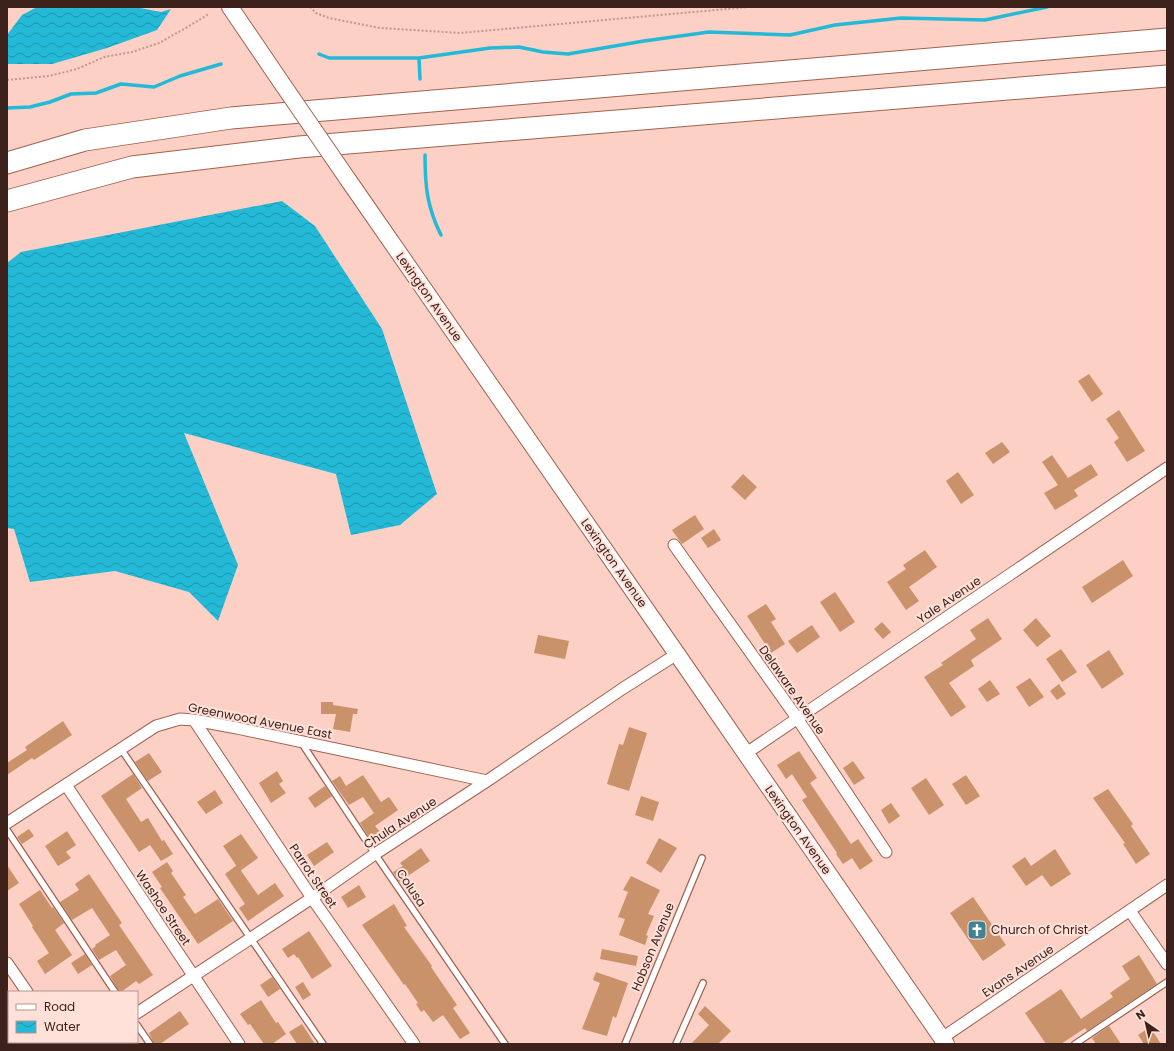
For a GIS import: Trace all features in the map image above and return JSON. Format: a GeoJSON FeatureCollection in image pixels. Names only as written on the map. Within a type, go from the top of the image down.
{"type":"FeatureCollection","features":[{"type":"Feature","properties":{"kind":"highway"},"geometry":{"type":"LineString","coordinates":[[7,163],[85,140],[231,118],[1167,39]]}},
{"type":"Feature","properties":{"kind":"highway"},"geometry":{"type":"LineString","coordinates":[[7,201],[132,167],[299,147],[1167,76]]}},
{"type":"Feature","properties":{"kind":"street","name":"Lexington Avenue"},"geometry":{"type":"LineString","coordinates":[[230,7],[944,1041]]}},
{"type":"Feature","properties":{"kind":"street","name":"Yale Avenue"},"geometry":{"type":"LineString","coordinates":[[745,754],[1167,468]]}},
{"type":"Feature","properties":{"kind":"street","name":"Delaware Avenue"},"geometry":{"type":"LineString","coordinates":[[674,545],[796,718],[886,852]]}},
{"type":"Feature","properties":{"kind":"street","name":"Chula Avenue"},"geometry":{"type":"LineString","coordinates":[[138,1012],[312,898],[375,854],[487,781],[622,689],[678,654]]}},
{"type":"Feature","properties":{"kind":"street","name":"Greenwood Avenue East"},"geometry":{"type":"LineString","coordinates":[[7,822],[156,726],[180,719],[237,728],[487,781]]}},
{"type":"Feature","properties":{"kind":"street","name":"Parrot Street"},"geometry":{"type":"LineString","coordinates":[[194,720],[312,898],[414,1044]]}},
{"type":"Feature","properties":{"kind":"street","name":"Washoe Street"},"geometry":{"type":"LineString","coordinates":[[66,785],[239,1044]]}},
{"type":"Feature","properties":{"kind":"street","name":"Evans Avenue"},"geometry":{"type":"LineString","coordinates":[[944,1041],[1167,885]]}},
{"type":"Feature","properties":{"kind":"street"},"geometry":{"type":"LineString","coordinates":[[1130,911],[1167,964]]}},
{"type":"Feature","properties":{"kind":"street"},"geometry":{"type":"LineString","coordinates":[[7,963],[25,991]]}},
{"type":"Feature","properties":{"kind":"lane","name":"Colusa"},"geometry":{"type":"LineString","coordinates":[[301,742],[375,854],[505,1044]]}},
{"type":"Feature","properties":{"kind":"lane"},"geometry":{"type":"LineString","coordinates":[[122,749],[324,1044]]}},
{"type":"Feature","properties":{"kind":"lane"},"geometry":{"type":"LineString","coordinates":[[7,830],[114,991]]}},
{"type":"Feature","properties":{"kind":"lane","name":"Hobson Avenue"},"geometry":{"type":"LineString","coordinates":[[625,1044],[702,858]]}},
{"type":"Feature","properties":{"kind":"lane"},"geometry":{"type":"LineString","coordinates":[[1075,1044],[1167,982]]}},
{"type":"Feature","properties":{"kind":"lane"},"geometry":{"type":"LineString","coordinates":[[676,1044],[703,983]]}},
{"type":"Feature","properties":{"kind":"lane"},"geometry":{"type":"LineString","coordinates":[[138,1026],[150,1044]]}},
{"type":"Feature","properties":{"kind":"path"},"geometry":{"type":"LineString","coordinates":[[310,7],[316,12],[329,18],[380,28],[460,33],[749,7]]}},
{"type":"Feature","properties":{"kind":"path"},"geometry":{"type":"LineString","coordinates":[[7,80],[49,76],[78,69],[104,57],[132,52],[159,43],[209,14]]}},
{"type":"Feature","properties":{"kind":"water"},"geometry":{"type":"Polygon","coordinates":[[[37,7],[135,7],[161,12],[171,9],[157,30],[107,48],[52,64],[7,64],[7,35],[22,15],[37,7]]]}},
{"type":"Feature","properties":{"kind":"water"},"geometry":{"type":"Polygon","coordinates":[[[282,201],[315,226],[382,329],[437,494],[400,525],[351,535],[336,474],[184,433],[238,565],[218,621],[189,592],[115,571],[30,582],[14,529],[7,528],[7,263],[21,252],[282,201]]]}},
{"type":"Feature","properties":{"kind":"building"},"geometry":{"type":"Polygon","coordinates":[[[1089,374],[1103,394],[1092,402],[1078,381],[1089,374]]]}},
{"type":"Feature","properties":{"kind":"building"},"geometry":{"type":"Polygon","coordinates":[[[1119,410],[1145,451],[1127,462],[1114,442],[1119,438],[1106,419],[1119,410]]]}},
{"type":"Feature","properties":{"kind":"building"},"geometry":{"type":"Polygon","coordinates":[[[1002,442],[1010,452],[993,464],[985,453],[1002,442]]]}},
{"type":"Feature","properties":{"kind":"building"},"geometry":{"type":"Polygon","coordinates":[[[1052,455],[1068,478],[1091,464],[1098,475],[1074,490],[1078,496],[1055,510],[1044,493],[1058,485],[1042,462],[1052,455]]]}},
{"type":"Feature","properties":{"kind":"building"},"geometry":{"type":"Polygon","coordinates":[[[958,472],[974,495],[961,504],[946,481],[958,472]]]}},
{"type":"Feature","properties":{"kind":"building"},"geometry":{"type":"Polygon","coordinates":[[[743,474],[757,487],[745,500],[731,487],[743,474]]]}},
{"type":"Feature","properties":{"kind":"building"},"geometry":{"type":"Polygon","coordinates":[[[695,515],[704,529],[682,544],[672,530],[695,515]]]}},
{"type":"Feature","properties":{"kind":"building"},"geometry":{"type":"Polygon","coordinates":[[[714,529],[721,540],[708,548],[701,538],[714,529]]]}},
{"type":"Feature","properties":{"kind":"building"},"geometry":{"type":"Polygon","coordinates":[[[925,550],[937,567],[909,587],[919,601],[906,610],[887,582],[906,569],[903,565],[925,550]]]}},
{"type":"Feature","properties":{"kind":"building"},"geometry":{"type":"Polygon","coordinates":[[[1123,560],[1133,576],[1092,603],[1082,587],[1123,560]]]}},
{"type":"Feature","properties":{"kind":"building"},"geometry":{"type":"Polygon","coordinates":[[[835,592],[855,622],[840,632],[820,602],[835,592]]]}},
{"type":"Feature","properties":{"kind":"building"},"geometry":{"type":"Polygon","coordinates":[[[766,604],[776,619],[771,622],[785,644],[771,653],[747,616],[766,604]]]}},
{"type":"Feature","properties":{"kind":"building"},"geometry":{"type":"Polygon","coordinates":[[[988,618],[1002,639],[971,660],[974,666],[949,683],[966,707],[951,717],[924,677],[943,665],[941,663],[976,639],[970,630],[988,618]]]}},
{"type":"Feature","properties":{"kind":"building"},"geometry":{"type":"Polygon","coordinates":[[[1036,618],[1051,636],[1037,647],[1023,630],[1036,618]]]}},
{"type":"Feature","properties":{"kind":"building"},"geometry":{"type":"Polygon","coordinates":[[[882,622],[891,632],[883,639],[874,629],[882,622]]]}},
{"type":"Feature","properties":{"kind":"building"},"geometry":{"type":"Polygon","coordinates":[[[812,625],[820,637],[797,653],[788,641],[812,625]]]}},
{"type":"Feature","properties":{"kind":"building"},"geometry":{"type":"Polygon","coordinates":[[[538,635],[569,641],[565,659],[534,653],[538,635]]]}},
{"type":"Feature","properties":{"kind":"building"},"geometry":{"type":"Polygon","coordinates":[[[1061,649],[1077,672],[1062,682],[1046,659],[1061,649]]]}},
{"type":"Feature","properties":{"kind":"building"},"geometry":{"type":"Polygon","coordinates":[[[1109,650],[1124,674],[1102,689],[1086,665],[1109,650]]]}},
{"type":"Feature","properties":{"kind":"building"},"geometry":{"type":"Polygon","coordinates":[[[1030,678],[1044,697],[1029,707],[1016,687],[1030,678]]]}},
{"type":"Feature","properties":{"kind":"building"},"geometry":{"type":"Polygon","coordinates":[[[990,680],[1000,694],[987,702],[978,689],[990,680]]]}},
{"type":"Feature","properties":{"kind":"building"},"geometry":{"type":"Polygon","coordinates":[[[1059,684],[1066,694],[1057,700],[1050,691],[1059,684]]]}},
{"type":"Feature","properties":{"kind":"building"},"geometry":{"type":"Polygon","coordinates":[[[321,702],[333,702],[333,705],[358,709],[357,714],[353,714],[350,732],[333,729],[336,714],[321,714],[321,702]]]}},
{"type":"Feature","properties":{"kind":"building"},"geometry":{"type":"Polygon","coordinates":[[[63,721],[72,735],[34,760],[32,758],[7,775],[7,763],[27,750],[25,747],[63,721]]]}},
{"type":"Feature","properties":{"kind":"building"},"geometry":{"type":"Polygon","coordinates":[[[629,727],[647,733],[629,791],[607,784],[619,744],[623,745],[629,727]]]}},
{"type":"Feature","properties":{"kind":"building"},"geometry":{"type":"Polygon","coordinates":[[[799,751],[817,778],[810,783],[851,844],[858,839],[873,861],[860,870],[852,858],[843,864],[802,800],[807,797],[792,774],[786,779],[777,765],[799,751]]]}},
{"type":"Feature","properties":{"kind":"building"},"geometry":{"type":"Polygon","coordinates":[[[149,753],[162,772],[148,781],[135,762],[149,753]]]}},
{"type":"Feature","properties":{"kind":"building"},"geometry":{"type":"Polygon","coordinates":[[[853,761],[865,778],[854,785],[843,768],[853,761]]]}},
{"type":"Feature","properties":{"kind":"building"},"geometry":{"type":"Polygon","coordinates":[[[277,771],[283,781],[279,784],[286,793],[271,803],[259,783],[277,771]]]}},
{"type":"Feature","properties":{"kind":"building"},"geometry":{"type":"Polygon","coordinates":[[[133,774],[142,788],[126,799],[141,822],[148,818],[162,841],[164,840],[173,854],[161,861],[150,845],[139,852],[101,796],[133,774]]]}},
{"type":"Feature","properties":{"kind":"building"},"geometry":{"type":"Polygon","coordinates":[[[363,775],[381,802],[389,797],[398,810],[375,826],[380,832],[370,839],[360,823],[374,813],[363,797],[349,805],[332,781],[340,776],[346,786],[363,775]]]}},
{"type":"Feature","properties":{"kind":"building"},"geometry":{"type":"Polygon","coordinates":[[[966,775],[980,796],[966,805],[952,784],[966,775]]]}},
{"type":"Feature","properties":{"kind":"building"},"geometry":{"type":"Polygon","coordinates":[[[926,778],[944,805],[929,815],[911,788],[926,778]]]}},
{"type":"Feature","properties":{"kind":"building"},"geometry":{"type":"Polygon","coordinates":[[[325,786],[332,796],[315,808],[308,798],[325,786]]]}},
{"type":"Feature","properties":{"kind":"building"},"geometry":{"type":"Polygon","coordinates":[[[1108,789],[1133,824],[1131,826],[1150,854],[1136,864],[1123,844],[1125,843],[1093,798],[1108,789]]]}},
{"type":"Feature","properties":{"kind":"building"},"geometry":{"type":"Polygon","coordinates":[[[215,790],[223,803],[206,814],[197,802],[215,790]]]}},
{"type":"Feature","properties":{"kind":"building"},"geometry":{"type":"Polygon","coordinates":[[[641,796],[659,802],[653,821],[635,815],[641,796]]]}},
{"type":"Feature","properties":{"kind":"building"},"geometry":{"type":"Polygon","coordinates":[[[891,803],[900,816],[889,824],[881,810],[891,803]]]}},
{"type":"Feature","properties":{"kind":"building"},"geometry":{"type":"Polygon","coordinates":[[[29,829],[34,836],[22,844],[17,837],[29,829]]]}},
{"type":"Feature","properties":{"kind":"building"},"geometry":{"type":"Polygon","coordinates":[[[67,831],[76,845],[66,852],[71,858],[58,866],[45,846],[67,831]]]}},
{"type":"Feature","properties":{"kind":"building"},"geometry":{"type":"Polygon","coordinates":[[[241,834],[258,858],[240,871],[223,846],[241,834]]]}},
{"type":"Feature","properties":{"kind":"building"},"geometry":{"type":"Polygon","coordinates":[[[659,838],[677,848],[661,873],[646,863],[659,838]]]}},
{"type":"Feature","properties":{"kind":"building"},"geometry":{"type":"Polygon","coordinates":[[[327,842],[334,852],[314,866],[307,855],[327,842]]]}},
{"type":"Feature","properties":{"kind":"building"},"geometry":{"type":"Polygon","coordinates":[[[421,848],[430,861],[399,882],[393,872],[403,866],[400,863],[421,848]]]}},
{"type":"Feature","properties":{"kind":"building"},"geometry":{"type":"Polygon","coordinates":[[[1055,849],[1071,874],[1051,887],[1042,875],[1026,886],[1012,866],[1025,857],[1031,866],[1055,849]]]}},
{"type":"Feature","properties":{"kind":"building"},"geometry":{"type":"Polygon","coordinates":[[[167,862],[173,871],[171,873],[186,895],[183,897],[195,914],[218,899],[233,921],[198,944],[160,888],[162,887],[152,872],[167,862]]]}},
{"type":"Feature","properties":{"kind":"building"},"geometry":{"type":"Polygon","coordinates":[[[7,865],[19,883],[7,891],[7,865]]]}},
{"type":"Feature","properties":{"kind":"building"},"geometry":{"type":"Polygon","coordinates":[[[237,865],[258,895],[275,883],[284,896],[248,921],[239,908],[245,904],[225,874],[237,865]]]}},
{"type":"Feature","properties":{"kind":"building"},"geometry":{"type":"Polygon","coordinates":[[[89,874],[122,923],[119,925],[153,975],[139,984],[136,981],[122,991],[118,991],[110,976],[126,965],[116,950],[99,960],[92,949],[96,946],[95,945],[110,935],[92,908],[72,920],[60,902],[79,890],[75,884],[89,874]]]}},
{"type":"Feature","properties":{"kind":"building"},"geometry":{"type":"Polygon","coordinates":[[[631,876],[660,890],[648,914],[654,916],[646,935],[648,936],[645,945],[619,935],[625,919],[618,917],[628,892],[623,890],[631,876]]]}},
{"type":"Feature","properties":{"kind":"building"},"geometry":{"type":"Polygon","coordinates":[[[359,885],[366,897],[348,908],[341,897],[359,885]]]}},
{"type":"Feature","properties":{"kind":"building"},"geometry":{"type":"Polygon","coordinates":[[[40,890],[64,923],[55,930],[72,955],[45,974],[37,961],[49,953],[19,904],[40,890]]]}},
{"type":"Feature","properties":{"kind":"building"},"geometry":{"type":"Polygon","coordinates":[[[973,897],[1006,945],[983,961],[950,913],[973,897]]]}},
{"type":"Feature","properties":{"kind":"building"},"geometry":{"type":"Polygon","coordinates":[[[394,904],[407,926],[404,927],[432,966],[431,967],[457,1005],[453,1008],[470,1033],[460,1039],[443,1015],[433,1022],[424,1010],[421,1012],[416,1004],[418,1003],[362,925],[394,904]]]}},
{"type":"Feature","properties":{"kind":"building"},"geometry":{"type":"Polygon","coordinates":[[[309,931],[332,966],[312,979],[298,957],[297,958],[294,954],[288,958],[282,949],[309,931]]]}},
{"type":"Feature","properties":{"kind":"building"},"geometry":{"type":"Polygon","coordinates":[[[602,949],[638,956],[636,966],[600,959],[602,949]]]}},
{"type":"Feature","properties":{"kind":"building"},"geometry":{"type":"Polygon","coordinates":[[[85,954],[92,965],[78,974],[71,963],[85,954]]]}},
{"type":"Feature","properties":{"kind":"building"},"geometry":{"type":"Polygon","coordinates":[[[1139,955],[1157,984],[1087,1031],[1085,1028],[1061,1044],[1046,1044],[1025,1013],[1061,989],[1081,1019],[1113,997],[1110,993],[1130,979],[1122,966],[1139,955]]]}},
{"type":"Feature","properties":{"kind":"building"},"geometry":{"type":"Polygon","coordinates":[[[596,972],[628,983],[616,1018],[613,1016],[607,1036],[582,1029],[600,983],[593,980],[596,972]]]}},
{"type":"Feature","properties":{"kind":"building"},"geometry":{"type":"Polygon","coordinates":[[[272,977],[280,989],[268,997],[260,985],[272,977]]]}},
{"type":"Feature","properties":{"kind":"building"},"geometry":{"type":"Polygon","coordinates":[[[303,982],[311,995],[303,1000],[295,987],[303,982]]]}},
{"type":"Feature","properties":{"kind":"building"},"geometry":{"type":"Polygon","coordinates":[[[261,1000],[276,1023],[278,1022],[286,1034],[272,1044],[264,1044],[250,1024],[248,1025],[240,1014],[261,1000]]]}},
{"type":"Feature","properties":{"kind":"building"},"geometry":{"type":"Polygon","coordinates":[[[705,1006],[731,1031],[718,1044],[691,1044],[709,1025],[698,1014],[705,1006]]]}},
{"type":"Feature","properties":{"kind":"building"},"geometry":{"type":"Polygon","coordinates":[[[180,1011],[189,1024],[160,1044],[154,1044],[149,1033],[180,1011]]]}},
{"type":"Feature","properties":{"kind":"building"},"geometry":{"type":"Polygon","coordinates":[[[302,1024],[315,1044],[297,1044],[289,1032],[302,1024]]]}},
{"type":"Feature","properties":{"kind":"building"},"geometry":{"type":"Polygon","coordinates":[[[1109,1026],[1121,1044],[1096,1044],[1092,1038],[1109,1026]]]}},
{"type":"Feature","properties":{"kind":"building"},"geometry":{"type":"Polygon","coordinates":[[[1150,1027],[1161,1044],[1144,1044],[1138,1035],[1150,1027]]]}},
{"type":"Feature","properties":{"kind":"waterway"},"geometry":{"type":"LineString","coordinates":[[319,54],[329,58],[419,58],[490,48],[519,47],[543,52],[568,54],[709,32],[790,35],[835,25],[901,18],[985,20],[1047,7]]}},
{"type":"Feature","properties":{"kind":"waterway"},"geometry":{"type":"LineString","coordinates":[[419,58],[420,79]]}},
{"type":"Feature","properties":{"kind":"waterway"},"geometry":{"type":"LineString","coordinates":[[7,108],[30,107],[50,102],[71,94],[96,93],[121,84],[154,87],[180,76],[221,64]]}},
{"type":"Feature","properties":{"kind":"waterway"},"geometry":{"type":"LineString","coordinates":[[425,155],[428,196],[436,225],[441,235]]}},
{"type":"Feature","properties":{"kind":"place","name":"Church of Christ"},"geometry":{"type":"Point","coordinates":[977,930]}}]}
